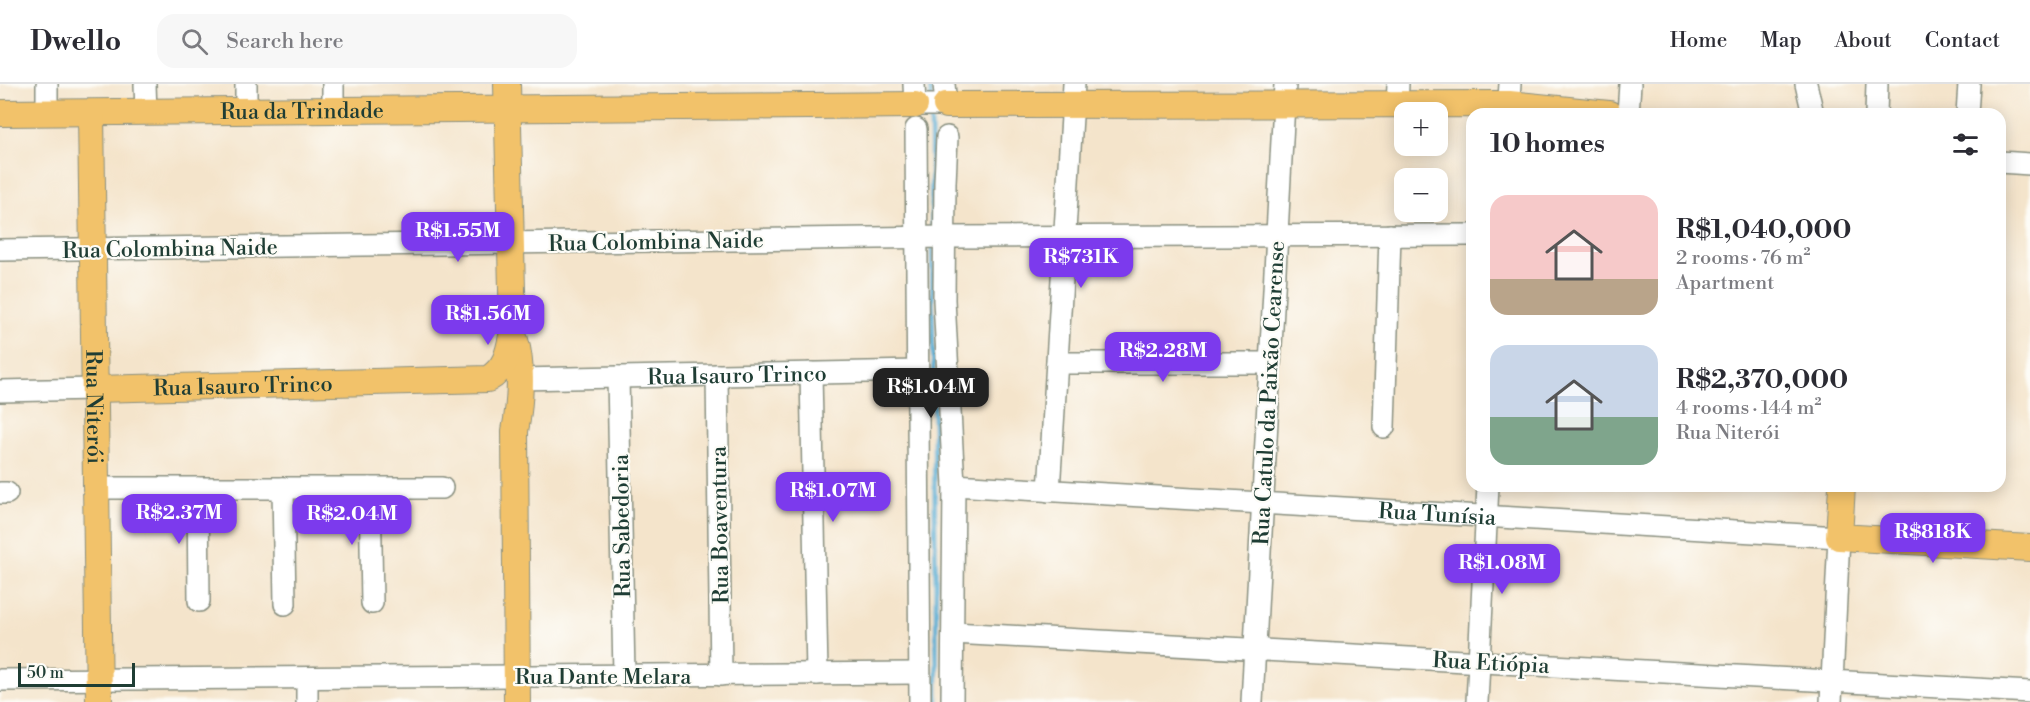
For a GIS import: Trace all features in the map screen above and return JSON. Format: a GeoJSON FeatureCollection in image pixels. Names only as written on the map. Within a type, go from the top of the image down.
{"type":"FeatureCollection","features":[{"type":"Feature","properties":{"kind":"main road","name":"Rua da Trindade"},"geometry":{"type":"LineString","coordinates":[[945,95],[1397,94],[1509,101],[1563,108]]}},
{"type":"Feature","properties":{"kind":"main road","name":"Rua da Trindade"},"geometry":{"type":"LineString","coordinates":[[0,113],[333,110],[508,96],[915,106]]}},
{"type":"Feature","properties":{"kind":"main road"},"geometry":{"type":"LineString","coordinates":[[508,96],[513,331],[517,347],[519,379],[519,407],[515,431],[517,702]]}},
{"type":"Feature","properties":{"kind":"main road","name":"Rua Niterói"},"geometry":{"type":"LineString","coordinates":[[91,113],[99,691]]}},
{"type":"Feature","properties":{"kind":"main road"},"geometry":{"type":"LineString","coordinates":[[513,331],[505,362],[496,374],[488,379],[505,395],[510,406],[515,431]]}},
{"type":"Feature","properties":{"kind":"main road","name":"Rua Isauro Trinco"},"geometry":{"type":"LineString","coordinates":[[95,388],[488,379]]}},
{"type":"Feature","properties":{"kind":"main road"},"geometry":{"type":"LineString","coordinates":[[1839,537],[1842,492]]}},
{"type":"Feature","properties":{"kind":"main road","name":"Rua Tunísia"},"geometry":{"type":"LineString","coordinates":[[1839,537],[2030,548]]}},
{"type":"Feature","properties":{"kind":"street"},"geometry":{"type":"LineString","coordinates":[[46,84],[47,113]]}},
{"type":"Feature","properties":{"kind":"street"},"geometry":{"type":"LineString","coordinates":[[146,84],[146,112]]}},
{"type":"Feature","properties":{"kind":"street"},"geometry":{"type":"LineString","coordinates":[[246,84],[246,111]]}},
{"type":"Feature","properties":{"kind":"street"},"geometry":{"type":"LineString","coordinates":[[333,84],[333,110]]}},
{"type":"Feature","properties":{"kind":"street"},"geometry":{"type":"LineString","coordinates":[[1628,108],[1630,84]]}},
{"type":"Feature","properties":{"kind":"street"},"geometry":{"type":"LineString","coordinates":[[1806,84],[1812,108]]}},
{"type":"Feature","properties":{"kind":"street"},"geometry":{"type":"LineString","coordinates":[[1876,108],[1877,84]]}},
{"type":"Feature","properties":{"kind":"street"},"geometry":{"type":"LineString","coordinates":[[1967,108],[1969,84]]}},
{"type":"Feature","properties":{"kind":"street","name":"Rua Catulo da Paixão Cearense"},"geometry":{"type":"LineString","coordinates":[[1252,702],[1285,94]]}},
{"type":"Feature","properties":{"kind":"street","name":"Rua da Trindade"},"geometry":{"type":"LineString","coordinates":[[915,106],[945,95]]}},
{"type":"Feature","properties":{"kind":"street"},"geometry":{"type":"LineString","coordinates":[[1049,491],[1074,95]]}},
{"type":"Feature","properties":{"kind":"street"},"geometry":{"type":"LineString","coordinates":[[915,106],[920,702]]}},
{"type":"Feature","properties":{"kind":"street"},"geometry":{"type":"LineString","coordinates":[[947,137],[944,314],[954,485],[952,702]]}},
{"type":"Feature","properties":{"kind":"street"},"geometry":{"type":"LineString","coordinates":[[2006,162],[2030,164]]}},
{"type":"Feature","properties":{"kind":"street"},"geometry":{"type":"LineString","coordinates":[[1383,427],[1390,235]]}},
{"type":"Feature","properties":{"kind":"street","name":"Rua Colombina Naide"},"geometry":{"type":"LineString","coordinates":[[0,250],[916,237],[1466,235]]}},
{"type":"Feature","properties":{"kind":"street"},"geometry":{"type":"LineString","coordinates":[[1057,363],[1270,363]]}},
{"type":"Feature","properties":{"kind":"street","name":"Rua Isauro Trinco"},"geometry":{"type":"LineString","coordinates":[[519,379],[918,371]]}},
{"type":"Feature","properties":{"kind":"street"},"geometry":{"type":"LineString","coordinates":[[811,373],[817,674]]}},
{"type":"Feature","properties":{"kind":"street","name":"Rua Boaventura"},"geometry":{"type":"LineString","coordinates":[[717,375],[721,675]]}},
{"type":"Feature","properties":{"kind":"street","name":"Rua Sabedoria"},"geometry":{"type":"LineString","coordinates":[[618,377],[624,675]]}},
{"type":"Feature","properties":{"kind":"street","name":"Rua Isauro Trinco"},"geometry":{"type":"LineString","coordinates":[[0,390],[95,388]]}},
{"type":"Feature","properties":{"kind":"street","name":"Rua Tunísia"},"geometry":{"type":"LineString","coordinates":[[954,485],[1839,537]]}},
{"type":"Feature","properties":{"kind":"street"},"geometry":{"type":"LineString","coordinates":[[96,488],[442,488]]}},
{"type":"Feature","properties":{"kind":"street"},"geometry":{"type":"LineString","coordinates":[[198,488],[199,601]]}},
{"type":"Feature","properties":{"kind":"street"},"geometry":{"type":"LineString","coordinates":[[283,488],[285,604]]}},
{"type":"Feature","properties":{"kind":"street"},"geometry":{"type":"LineString","coordinates":[[370,488],[372,603]]}},
{"type":"Feature","properties":{"kind":"street"},"geometry":{"type":"LineString","coordinates":[[1477,702],[1488,492]]}},
{"type":"Feature","properties":{"kind":"street"},"geometry":{"type":"LineString","coordinates":[[1831,692],[1839,537]]}},
{"type":"Feature","properties":{"kind":"street","name":"Rua Etiópia"},"geometry":{"type":"LineString","coordinates":[[953,633],[1479,662],[1831,692],[2030,692]]}},
{"type":"Feature","properties":{"kind":"street","name":"Rua Dante Melara"},"geometry":{"type":"LineString","coordinates":[[0,680],[99,691],[307,678],[918,673]]}},
{"type":"Feature","properties":{"kind":"street"},"geometry":{"type":"LineString","coordinates":[[307,678],[307,702]]}},
{"type":"Feature","properties":{"kind":"waterway"},"geometry":{"type":"LineString","coordinates":[[930,84],[931,99]]}},
{"type":"Feature","properties":{"kind":"waterway"},"geometry":{"type":"LineString","coordinates":[[931,111],[932,231]]}},
{"type":"Feature","properties":{"kind":"waterway"},"geometry":{"type":"LineString","coordinates":[[932,243],[937,702]]}}]}
